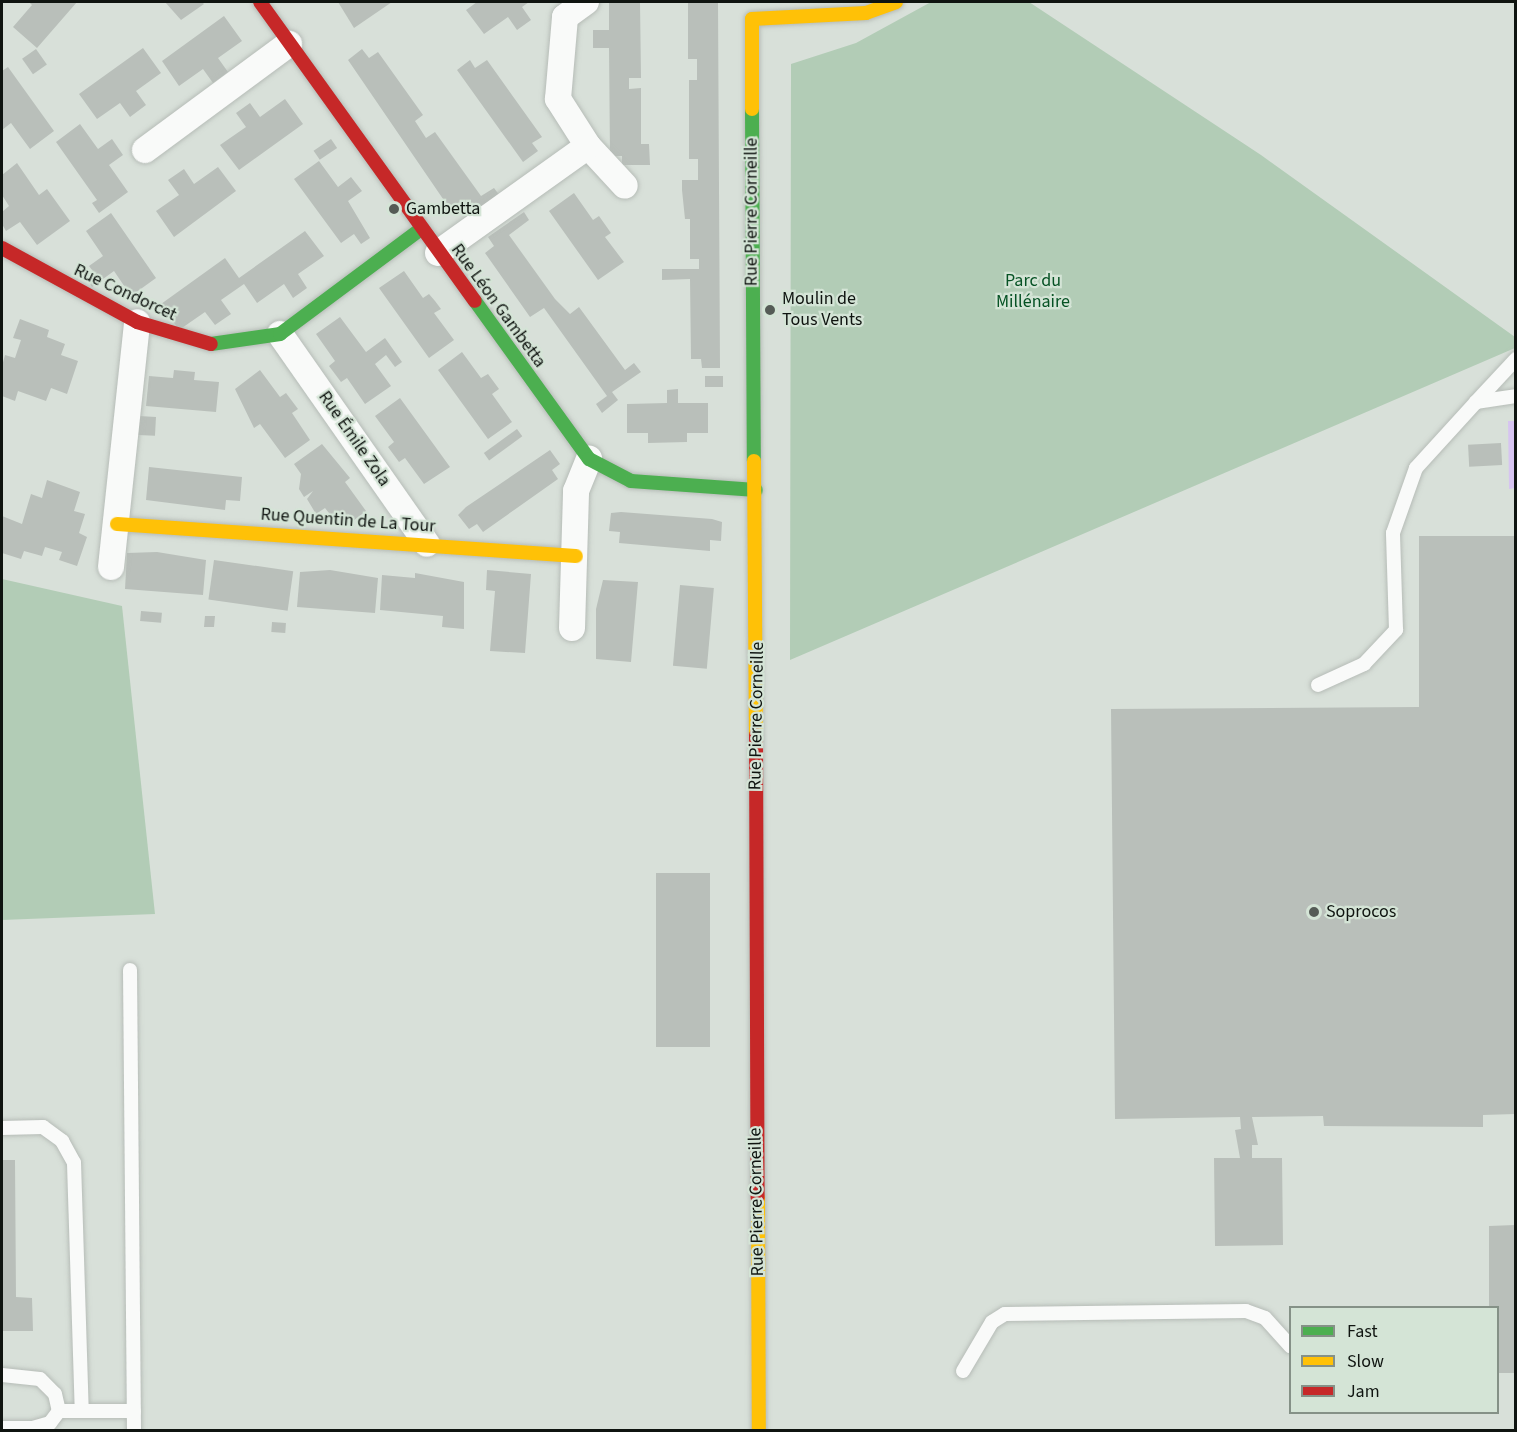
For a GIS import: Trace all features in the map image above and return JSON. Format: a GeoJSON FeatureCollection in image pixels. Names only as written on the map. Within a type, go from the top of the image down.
{"type":"FeatureCollection","features":[{"type":"Feature","properties":{"kind":"street"},"geometry":{"type":"LineString","coordinates":[[586,2],[565,17],[558,99],[588,146],[625,186]]}},
{"type":"Feature","properties":{"kind":"street"},"geometry":{"type":"LineString","coordinates":[[752,10],[866,13],[896,2]]}},
{"type":"Feature","properties":{"kind":"street","name":"Rue Léon Gambetta"},"geometry":{"type":"LineString","coordinates":[[264,3],[289,44],[589,459],[631,481],[756,490]]}},
{"type":"Feature","properties":{"kind":"street","name":"Rue Pierre Corneille"},"geometry":{"type":"LineString","coordinates":[[752,10],[759,1431]]}},
{"type":"Feature","properties":{"kind":"street"},"geometry":{"type":"LineString","coordinates":[[145,150],[289,44]]}},
{"type":"Feature","properties":{"kind":"street"},"geometry":{"type":"LineString","coordinates":[[438,253],[588,146]]}},
{"type":"Feature","properties":{"kind":"street","name":"Rue Condorcet"},"geometry":{"type":"LineString","coordinates":[[2,248],[137,322],[216,345],[280,334],[421,228]]}},
{"type":"Feature","properties":{"kind":"street"},"geometry":{"type":"LineString","coordinates":[[111,567],[137,322]]}},
{"type":"Feature","properties":{"kind":"street","name":"Rue Émile Zola"},"geometry":{"type":"LineString","coordinates":[[280,334],[427,544]]}},
{"type":"Feature","properties":{"kind":"street"},"geometry":{"type":"LineString","coordinates":[[572,628],[576,556],[576,491],[589,459]]}},
{"type":"Feature","properties":{"kind":"street","name":"Rue Quentin de La Tour"},"geometry":{"type":"LineString","coordinates":[[117,524],[576,556]]}},
{"type":"Feature","properties":{"kind":"lane"},"geometry":{"type":"LineString","coordinates":[[1318,685],[1364,664],[1396,630],[1393,533],[1416,468],[1515,359]]}},
{"type":"Feature","properties":{"kind":"lane"},"geometry":{"type":"LineString","coordinates":[[1476,402],[1515,396]]}},
{"type":"Feature","properties":{"kind":"lane"},"geometry":{"type":"LineString","coordinates":[[130,970],[134,1431]]}},
{"type":"Feature","properties":{"kind":"lane"},"geometry":{"type":"LineString","coordinates":[[2,1128],[43,1127],[62,1141],[74,1163],[82,1411]]}},
{"type":"Feature","properties":{"kind":"lane"},"geometry":{"type":"LineString","coordinates":[[963,1371],[992,1322],[1005,1314],[1246,1311],[1272,1323],[1289,1345]]}},
{"type":"Feature","properties":{"kind":"lane"},"geometry":{"type":"LineString","coordinates":[[2,1375],[40,1379],[55,1394],[59,1411]]}},
{"type":"Feature","properties":{"kind":"lane"},"geometry":{"type":"LineString","coordinates":[[59,1411],[134,1411]]}},
{"type":"Feature","properties":{"kind":"lane"},"geometry":{"type":"LineString","coordinates":[[2,1428],[32,1428],[50,1422],[59,1411]]}},
{"type":"Feature","properties":{"kind":"green space","name":"Parc du Millénaire"},"geometry":{"type":"Polygon","coordinates":[[[931,2],[1029,2],[1261,155],[1515,337],[1515,348],[790,660],[791,64],[856,43],[931,2]]]}},
{"type":"Feature","properties":{"kind":"green space"},"geometry":{"type":"Polygon","coordinates":[[[2,579],[122,606],[155,914],[2,920],[2,579]]]}},
{"type":"Feature","properties":{"kind":"shaded area"},"geometry":{"type":"Polygon","coordinates":[[[1508,421],[1515,421],[1515,488],[1509,489],[1508,421]]]}},
{"type":"Feature","properties":{"kind":"building"},"geometry":{"type":"Polygon","coordinates":[[[29,2],[77,2],[37,48],[13,27],[32,5],[29,2]]]}},
{"type":"Feature","properties":{"kind":"building"},"geometry":{"type":"Polygon","coordinates":[[[165,2],[202,2],[204,4],[181,20],[165,2]]]}},
{"type":"Feature","properties":{"kind":"building"},"geometry":{"type":"Polygon","coordinates":[[[338,2],[392,2],[354,28],[338,2]]]}},
{"type":"Feature","properties":{"kind":"building"},"geometry":{"type":"Polygon","coordinates":[[[477,2],[529,2],[522,7],[531,20],[517,30],[508,17],[484,34],[466,10],[477,2]]]}},
{"type":"Feature","properties":{"kind":"building"},"geometry":{"type":"Polygon","coordinates":[[[609,2],[640,2],[641,78],[629,78],[629,89],[641,88],[641,144],[649,144],[650,165],[622,165],[622,156],[610,156],[609,48],[593,48],[593,30],[609,30],[609,2]]]}},
{"type":"Feature","properties":{"kind":"building"},"geometry":{"type":"Polygon","coordinates":[[[688,2],[718,2],[720,368],[702,368],[701,359],[691,359],[690,279],[662,280],[662,269],[699,269],[699,259],[690,259],[690,219],[685,219],[682,190],[682,180],[698,180],[698,159],[689,159],[689,80],[697,80],[697,59],[688,59],[688,2]]]}},
{"type":"Feature","properties":{"kind":"building"},"geometry":{"type":"Polygon","coordinates":[[[224,16],[242,41],[218,58],[228,72],[213,83],[203,69],[179,86],[162,61],[224,16]]]}},
{"type":"Feature","properties":{"kind":"building"},"geometry":{"type":"Polygon","coordinates":[[[143,48],[161,73],[136,91],[146,105],[130,117],[120,103],[97,119],[79,94],[143,48]]]}},
{"type":"Feature","properties":{"kind":"building"},"geometry":{"type":"Polygon","coordinates":[[[36,49],[47,65],[33,74],[22,59],[36,49]]]}},
{"type":"Feature","properties":{"kind":"building"},"geometry":{"type":"Polygon","coordinates":[[[362,49],[369,58],[378,52],[423,115],[415,121],[426,138],[435,132],[481,196],[494,188],[500,196],[472,215],[466,207],[454,215],[348,60],[362,49]]]}},
{"type":"Feature","properties":{"kind":"building"},"geometry":{"type":"Polygon","coordinates":[[[470,60],[475,68],[487,60],[542,137],[532,143],[538,151],[523,162],[457,70],[470,60]]]}},
{"type":"Feature","properties":{"kind":"building"},"geometry":{"type":"Polygon","coordinates":[[[8,67],[54,131],[30,149],[11,123],[2,130],[2,71],[8,67]]]}},
{"type":"Feature","properties":{"kind":"building"},"geometry":{"type":"Polygon","coordinates":[[[285,99],[303,124],[239,170],[220,145],[246,127],[236,113],[250,103],[260,117],[285,99]]]}},
{"type":"Feature","properties":{"kind":"building"},"geometry":{"type":"Polygon","coordinates":[[[80,124],[98,149],[112,139],[123,155],[109,165],[128,192],[99,213],[92,203],[97,200],[56,142],[80,124]]]}},
{"type":"Feature","properties":{"kind":"building"},"geometry":{"type":"Polygon","coordinates":[[[331,139],[337,148],[320,160],[314,151],[331,139]]]}},
{"type":"Feature","properties":{"kind":"building"},"geometry":{"type":"Polygon","coordinates":[[[319,161],[338,187],[351,177],[362,191],[348,201],[370,238],[361,244],[354,234],[341,243],[294,179],[319,161]]]}},
{"type":"Feature","properties":{"kind":"building"},"geometry":{"type":"Polygon","coordinates":[[[17,163],[39,195],[47,189],[70,221],[37,245],[20,222],[6,231],[2,224],[2,212],[9,206],[2,195],[2,175],[17,163]]]}},
{"type":"Feature","properties":{"kind":"building"},"geometry":{"type":"Polygon","coordinates":[[[218,167],[236,191],[174,237],[156,211],[179,195],[168,180],[184,169],[194,184],[218,167]]]}},
{"type":"Feature","properties":{"kind":"building"},"geometry":{"type":"Polygon","coordinates":[[[574,193],[593,220],[599,216],[611,233],[605,237],[624,262],[598,280],[549,211],[574,193]]]}},
{"type":"Feature","properties":{"kind":"building"},"geometry":{"type":"Polygon","coordinates":[[[524,212],[529,220],[509,235],[555,299],[570,314],[579,307],[625,370],[634,363],[641,372],[612,392],[618,400],[602,413],[596,404],[607,396],[544,308],[530,317],[485,253],[494,246],[488,237],[524,212]]]}},
{"type":"Feature","properties":{"kind":"building"},"geometry":{"type":"Polygon","coordinates":[[[111,213],[156,278],[131,296],[114,271],[92,287],[87,280],[95,274],[89,266],[103,256],[86,231],[111,213]]]}},
{"type":"Feature","properties":{"kind":"building"},"geometry":{"type":"Polygon","coordinates":[[[305,231],[324,256],[298,274],[307,288],[293,298],[284,284],[257,303],[244,284],[221,300],[231,314],[215,325],[205,312],[179,330],[161,304],[225,258],[239,278],[305,231]]]}},
{"type":"Feature","properties":{"kind":"building"},"geometry":{"type":"Polygon","coordinates":[[[404,271],[423,298],[429,294],[441,309],[434,313],[454,340],[429,358],[379,288],[404,271]]]}},
{"type":"Feature","properties":{"kind":"building"},"geometry":{"type":"Polygon","coordinates":[[[340,317],[366,352],[385,338],[402,362],[395,367],[386,355],[375,364],[391,386],[365,404],[347,378],[341,382],[329,366],[335,361],[316,334],[340,317]]]}},
{"type":"Feature","properties":{"kind":"building"},"geometry":{"type":"Polygon","coordinates":[[[20,319],[49,330],[47,337],[65,344],[61,355],[78,361],[67,394],[51,388],[46,401],[18,391],[15,401],[2,396],[2,366],[5,355],[15,358],[21,340],[13,338],[20,319]]]}},
{"type":"Feature","properties":{"kind":"building"},"geometry":{"type":"Polygon","coordinates":[[[462,352],[481,378],[488,374],[499,389],[492,394],[512,422],[488,439],[438,370],[462,352]]]}},
{"type":"Feature","properties":{"kind":"building"},"geometry":{"type":"Polygon","coordinates":[[[174,370],[195,372],[194,380],[219,382],[216,412],[146,406],[149,376],[173,378],[174,370]]]}},
{"type":"Feature","properties":{"kind":"building"},"geometry":{"type":"Polygon","coordinates":[[[260,370],[280,397],[286,393],[298,409],[292,413],[310,440],[285,458],[260,424],[254,428],[235,389],[260,370]]]}},
{"type":"Feature","properties":{"kind":"building"},"geometry":{"type":"Polygon","coordinates":[[[705,376],[723,376],[723,387],[705,387],[705,376]]]}},
{"type":"Feature","properties":{"kind":"building"},"geometry":{"type":"Polygon","coordinates":[[[678,389],[678,403],[708,403],[708,433],[687,433],[687,442],[648,443],[648,433],[627,433],[627,404],[667,403],[667,390],[678,389]]]}},
{"type":"Feature","properties":{"kind":"building"},"geometry":{"type":"Polygon","coordinates":[[[400,398],[450,467],[424,484],[405,458],[399,462],[388,447],[394,442],[375,416],[400,398]]]}},
{"type":"Feature","properties":{"kind":"building"},"geometry":{"type":"Polygon","coordinates":[[[139,416],[156,417],[155,436],[138,435],[139,416]]]}},
{"type":"Feature","properties":{"kind":"building"},"geometry":{"type":"Polygon","coordinates":[[[517,429],[522,436],[489,460],[484,453],[517,429]]]}},
{"type":"Feature","properties":{"kind":"building"},"geometry":{"type":"Polygon","coordinates":[[[1501,443],[1502,465],[1469,467],[1468,445],[1501,443]]]}},
{"type":"Feature","properties":{"kind":"building"},"geometry":{"type":"Polygon","coordinates":[[[322,444],[350,478],[345,482],[366,511],[353,521],[348,514],[345,524],[341,518],[336,522],[325,508],[316,514],[307,499],[313,491],[304,497],[299,489],[301,474],[294,464],[322,444]]]}},
{"type":"Feature","properties":{"kind":"building"},"geometry":{"type":"Polygon","coordinates":[[[550,450],[560,464],[552,470],[558,479],[483,532],[477,524],[469,529],[458,515],[466,507],[550,450]]]}},
{"type":"Feature","properties":{"kind":"building"},"geometry":{"type":"Polygon","coordinates":[[[149,467],[242,477],[240,501],[226,500],[225,510],[146,500],[149,467]]]}},
{"type":"Feature","properties":{"kind":"building"},"geometry":{"type":"Polygon","coordinates":[[[47,480],[80,492],[74,511],[85,514],[79,533],[87,537],[77,566],[59,560],[62,552],[45,547],[42,556],[24,551],[21,559],[2,553],[2,516],[22,524],[31,494],[42,498],[47,480]]]}},
{"type":"Feature","properties":{"kind":"building"},"geometry":{"type":"Polygon","coordinates":[[[611,513],[712,519],[722,522],[721,541],[710,540],[710,551],[619,543],[620,532],[609,531],[611,513]]]}},
{"type":"Feature","properties":{"kind":"building","name":"Soprocos"},"geometry":{"type":"Polygon","coordinates":[[[1419,536],[1515,536],[1515,1114],[1483,1115],[1483,1127],[1324,1126],[1323,1116],[1252,1117],[1258,1145],[1252,1145],[1252,1158],[1282,1158],[1283,1245],[1215,1246],[1214,1158],[1240,1158],[1235,1130],[1241,1129],[1240,1117],[1115,1119],[1111,709],[1419,707],[1419,536]]]}},
{"type":"Feature","properties":{"kind":"building"},"geometry":{"type":"Polygon","coordinates":[[[157,552],[206,560],[203,595],[125,589],[127,553],[157,552]]]}},
{"type":"Feature","properties":{"kind":"building"},"geometry":{"type":"Polygon","coordinates":[[[214,560],[293,571],[288,611],[208,600],[214,560]]]}},
{"type":"Feature","properties":{"kind":"building"},"geometry":{"type":"Polygon","coordinates":[[[330,570],[378,578],[375,613],[297,607],[300,572],[330,570]]]}},
{"type":"Feature","properties":{"kind":"building"},"geometry":{"type":"Polygon","coordinates":[[[487,570],[531,574],[525,653],[490,651],[495,591],[486,590],[487,570]]]}},
{"type":"Feature","properties":{"kind":"building"},"geometry":{"type":"Polygon","coordinates":[[[415,573],[464,582],[464,629],[442,627],[443,616],[380,610],[382,575],[415,578],[415,573]]]}},
{"type":"Feature","properties":{"kind":"building"},"geometry":{"type":"Polygon","coordinates":[[[603,580],[638,582],[631,662],[596,659],[596,609],[603,580]]]}},
{"type":"Feature","properties":{"kind":"building"},"geometry":{"type":"Polygon","coordinates":[[[680,585],[714,588],[707,669],[673,666],[680,585]]]}},
{"type":"Feature","properties":{"kind":"building"},"geometry":{"type":"Polygon","coordinates":[[[141,611],[162,613],[161,623],[140,621],[141,611]]]}},
{"type":"Feature","properties":{"kind":"building"},"geometry":{"type":"Polygon","coordinates":[[[205,616],[215,616],[214,627],[204,627],[205,616]]]}},
{"type":"Feature","properties":{"kind":"building"},"geometry":{"type":"Polygon","coordinates":[[[272,622],[286,623],[285,633],[271,632],[272,622]]]}},
{"type":"Feature","properties":{"kind":"building"},"geometry":{"type":"Polygon","coordinates":[[[656,873],[710,873],[710,1047],[656,1047],[656,873]]]}},
{"type":"Feature","properties":{"kind":"building"},"geometry":{"type":"Polygon","coordinates":[[[2,1160],[15,1160],[16,1297],[32,1298],[33,1331],[2,1331],[2,1160]]]}},
{"type":"Feature","properties":{"kind":"building"},"geometry":{"type":"Polygon","coordinates":[[[1515,1225],[1515,1373],[1499,1373],[1499,1306],[1489,1306],[1489,1226],[1515,1225]]]}},
{"type":"Feature","properties":{"kind":"traffic: fast"},"geometry":{"type":"LineString","coordinates":[[752,109],[754,461]]}},
{"type":"Feature","properties":{"kind":"traffic: fast"},"geometry":{"type":"LineString","coordinates":[[211,344],[280,334],[421,229]]}},
{"type":"Feature","properties":{"kind":"traffic: fast"},"geometry":{"type":"LineString","coordinates":[[475,301],[589,459],[631,481],[756,490]]}},
{"type":"Feature","properties":{"kind":"traffic: slow"},"geometry":{"type":"LineString","coordinates":[[752,109],[752,19],[866,13],[896,2]]}},
{"type":"Feature","properties":{"kind":"traffic: slow"},"geometry":{"type":"LineString","coordinates":[[754,461],[756,735]]}},
{"type":"Feature","properties":{"kind":"traffic: slow"},"geometry":{"type":"LineString","coordinates":[[117,524],[576,556]]}},
{"type":"Feature","properties":{"kind":"traffic: slow"},"geometry":{"type":"LineString","coordinates":[[758,1198],[759,1430]]}},
{"type":"Feature","properties":{"kind":"traffic: jam"},"geometry":{"type":"LineString","coordinates":[[260,2],[475,301]]}},
{"type":"Feature","properties":{"kind":"traffic: jam"},"geometry":{"type":"LineString","coordinates":[[2,248],[137,322],[211,344]]}},
{"type":"Feature","properties":{"kind":"traffic: jam"},"geometry":{"type":"LineString","coordinates":[[756,735],[758,1198]]}},
{"type":"Feature","properties":{"kind":"place","name":"Gambetta"},"geometry":{"type":"Point","coordinates":[394,209]}},
{"type":"Feature","properties":{"kind":"place","name":"Moulin de Tous Vents"},"geometry":{"type":"Point","coordinates":[770,310]}},
{"type":"Feature","properties":{"kind":"place","name":"Soprocos"},"geometry":{"type":"Point","coordinates":[1314,912]}}]}
